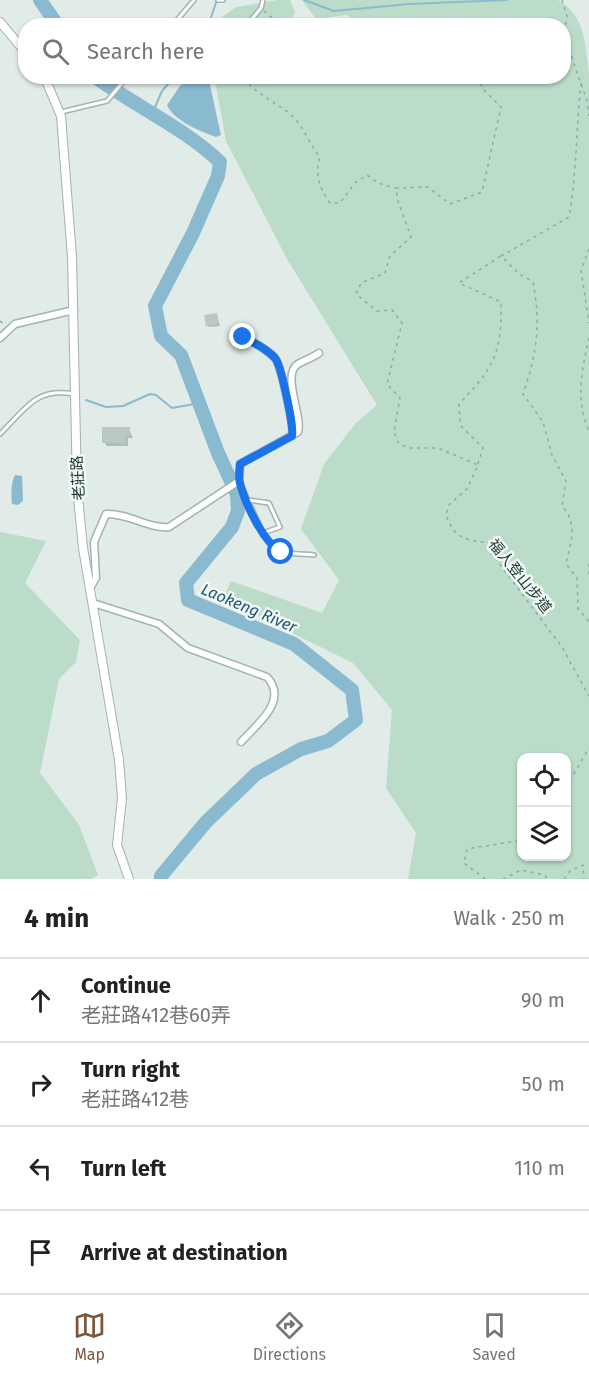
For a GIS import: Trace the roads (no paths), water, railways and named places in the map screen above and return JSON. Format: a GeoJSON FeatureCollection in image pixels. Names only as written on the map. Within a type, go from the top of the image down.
{"type":"FeatureCollection","features":[{"type":"Feature","properties":{"kind":"street"},"geometry":{"type":"LineString","coordinates":[[1,23],[18,43]]}},
{"type":"Feature","properties":{"kind":"street","name":"老莊路"},"geometry":{"type":"LineString","coordinates":[[48,84],[60,112],[66,166],[74,310],[77,487],[90,588],[122,784],[117,844],[129,879]]}},
{"type":"Feature","properties":{"kind":"street"},"geometry":{"type":"LineString","coordinates":[[0,338],[15,324],[74,310]]}},
{"type":"Feature","properties":{"kind":"street"},"geometry":{"type":"LineString","coordinates":[[234,333],[265,350],[280,367],[282,388],[292,421],[292,436]]}},
{"type":"Feature","properties":{"kind":"street"},"geometry":{"type":"LineString","coordinates":[[90,588],[96,578],[94,542],[106,514],[121,513],[161,528],[169,527],[239,481],[240,464],[292,436],[300,428],[292,393],[295,368],[297,364],[319,353]]}},
{"type":"Feature","properties":{"kind":"street"},"geometry":{"type":"LineString","coordinates":[[93,603],[159,624],[188,648],[267,677],[273,684],[276,694],[273,705],[241,742]]}},
{"type":"Feature","properties":{"kind":"lane"},"geometry":{"type":"LineString","coordinates":[[179,18],[194,0]]}},
{"type":"Feature","properties":{"kind":"lane"},"geometry":{"type":"LineString","coordinates":[[253,18],[261,8],[263,0]]}},
{"type":"Feature","properties":{"kind":"lane"},"geometry":{"type":"LineString","coordinates":[[60,112],[108,101],[123,84]]}},
{"type":"Feature","properties":{"kind":"lane"},"geometry":{"type":"LineString","coordinates":[[0,434],[38,396],[59,392],[75,395]]}},
{"type":"Feature","properties":{"kind":"lane"},"geometry":{"type":"LineString","coordinates":[[239,481],[271,546],[281,552],[314,555]]}},
{"type":"Feature","properties":{"kind":"lane"},"geometry":{"type":"LineString","coordinates":[[248,500],[270,503],[273,508],[280,527],[263,533]]}},
{"type":"Feature","properties":{"kind":"water"},"geometry":{"type":"Polygon","coordinates":[[[183,84],[211,84],[221,135],[216,137],[188,125],[170,111],[167,105],[183,84]]]}},
{"type":"Feature","properties":{"kind":"water"},"geometry":{"type":"Polygon","coordinates":[[[15,475],[22,476],[23,501],[18,505],[12,504],[11,493],[15,475]]]}},
{"type":"Feature","properties":{"kind":"waterway","name":"Laokeng River"},"geometry":{"type":"LineString","coordinates":[[40,0],[52,18]]}},
{"type":"Feature","properties":{"kind":"waterway"},"geometry":{"type":"LineString","coordinates":[[211,18],[217,0]]}},
{"type":"Feature","properties":{"kind":"waterway"},"geometry":{"type":"LineString","coordinates":[[304,0],[334,11],[409,4],[507,0]]}},
{"type":"Feature","properties":{"kind":"waterway","name":"Laokeng River"},"geometry":{"type":"LineString","coordinates":[[106,84],[175,127],[220,162],[218,176],[193,233],[155,306],[161,336],[181,355],[218,453],[237,494],[238,511],[232,527],[186,583],[188,600],[294,644],[352,690],[356,720],[328,741],[301,749],[256,774],[206,822],[161,876],[161,879]]}},
{"type":"Feature","properties":{"kind":"waterway"},"geometry":{"type":"LineString","coordinates":[[152,114],[162,91],[168,84]]}},
{"type":"Feature","properties":{"kind":"waterway"},"geometry":{"type":"LineString","coordinates":[[86,400],[106,407],[123,406],[150,394],[156,395],[172,408],[200,403]]}}]}
